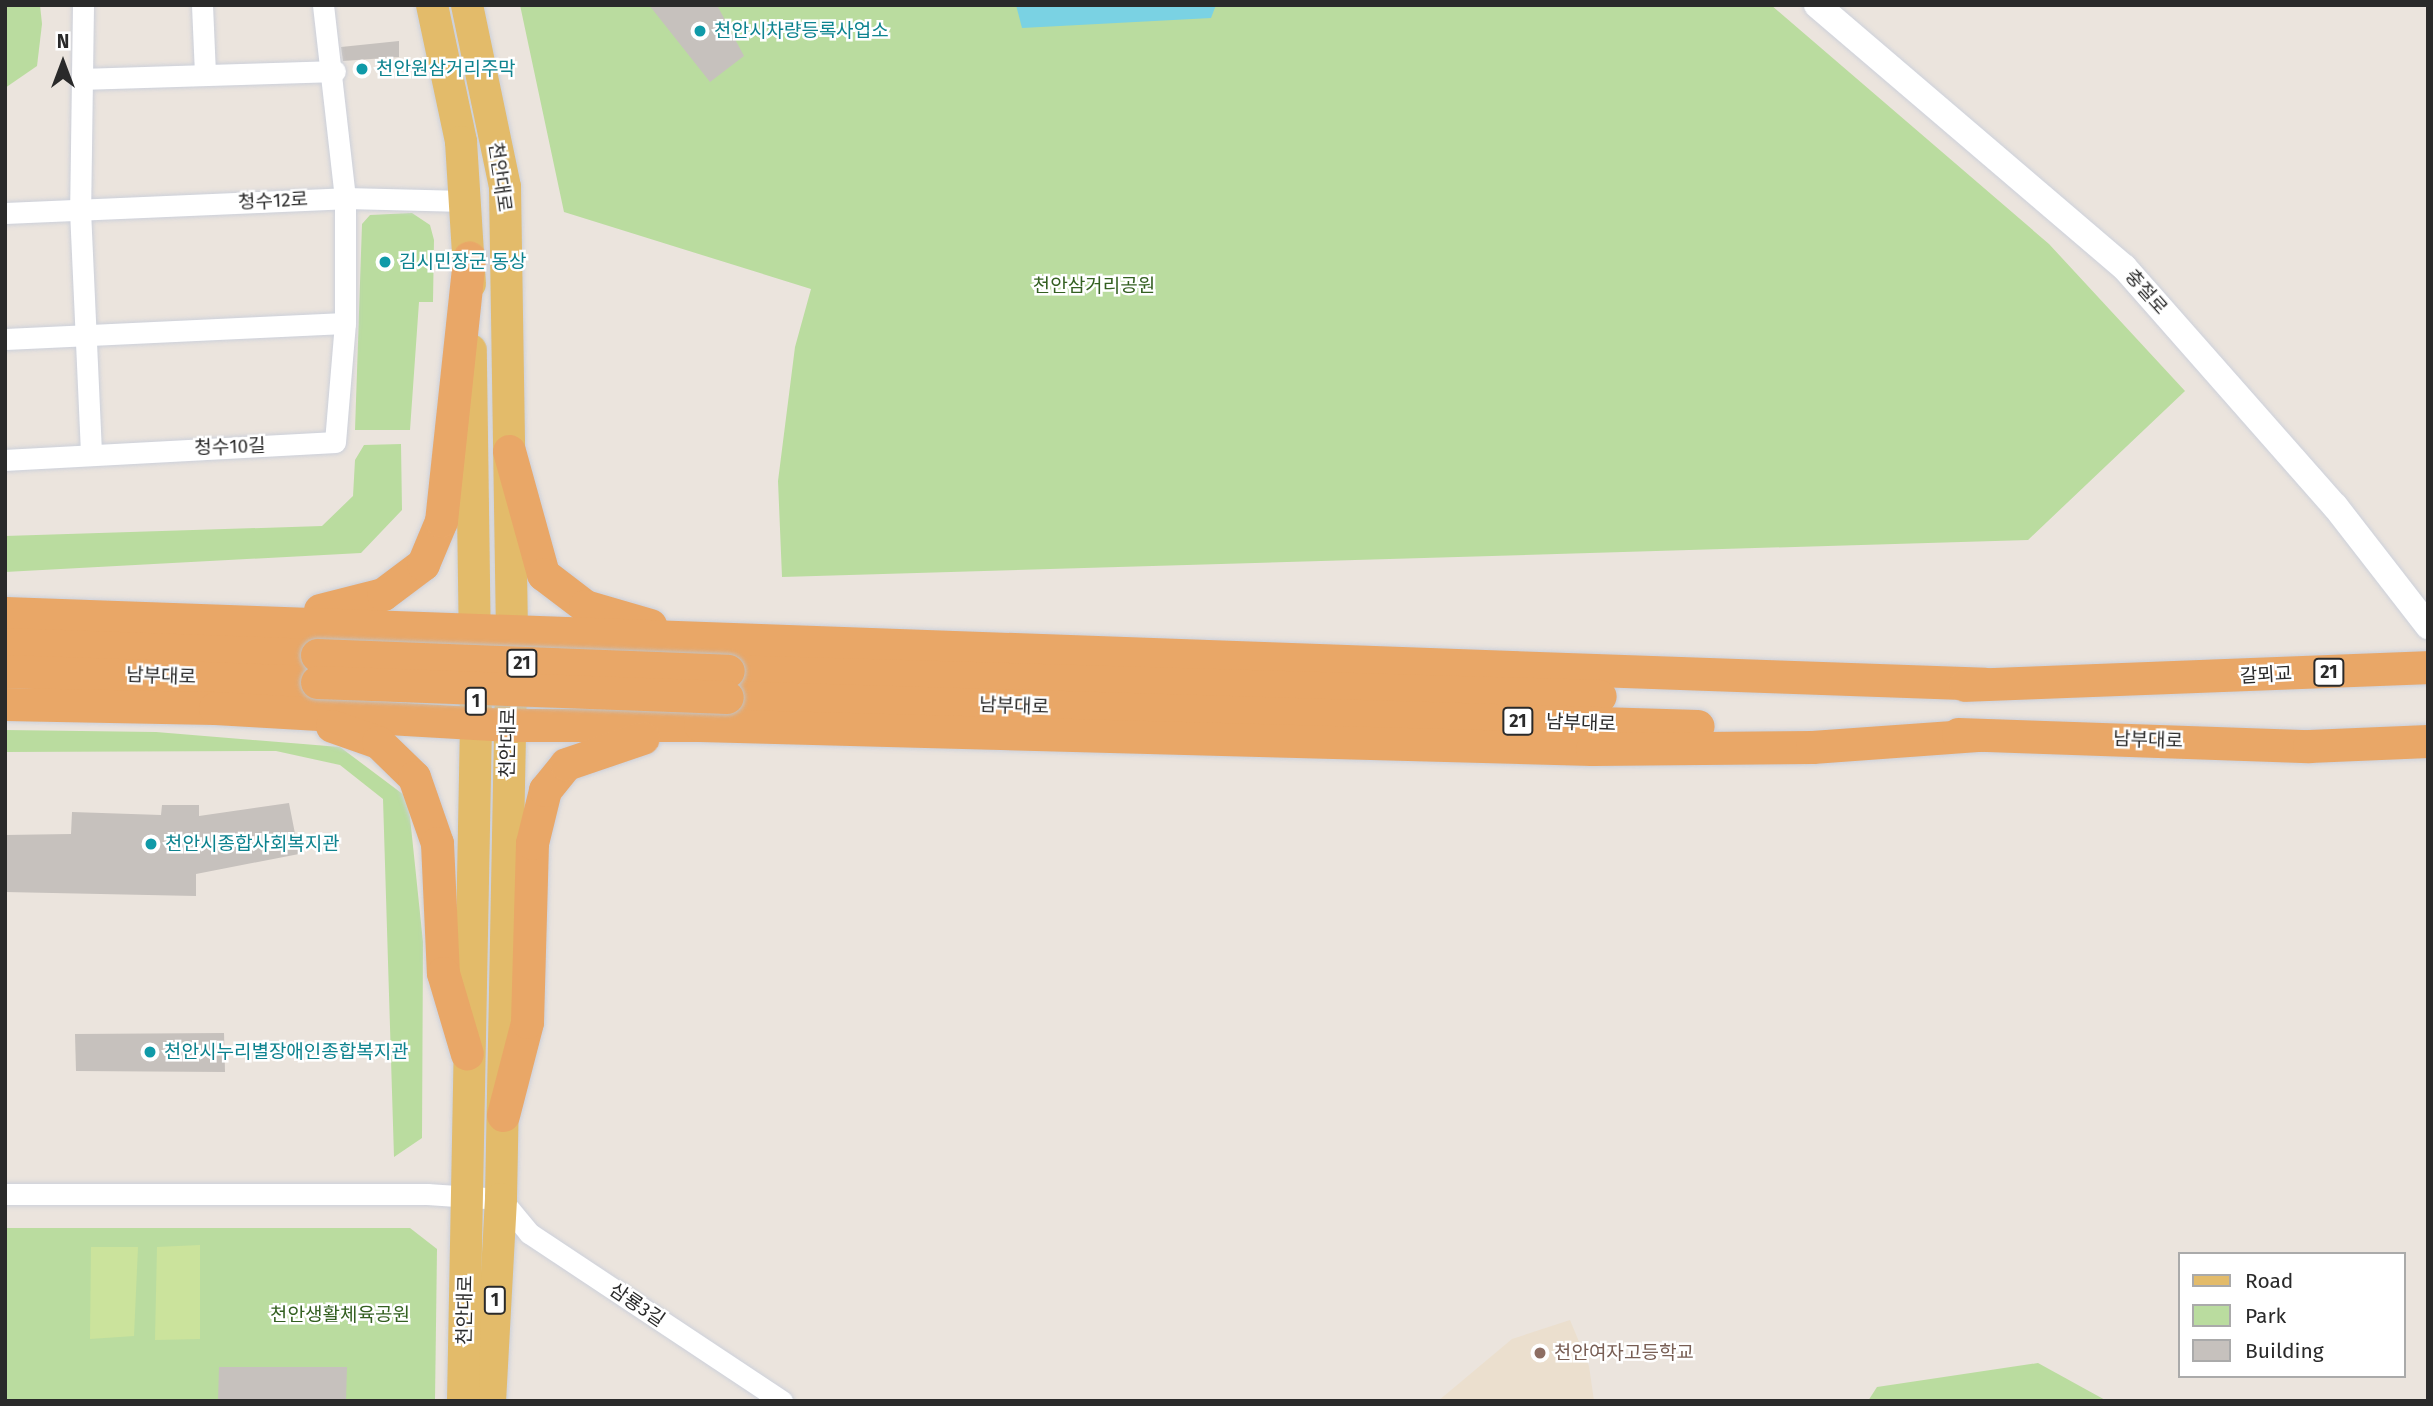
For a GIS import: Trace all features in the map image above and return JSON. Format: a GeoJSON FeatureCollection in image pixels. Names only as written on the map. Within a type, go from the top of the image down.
{"type":"FeatureCollection","features":[{"type":"Feature","properties":{"kind":"highway"},"geometry":{"type":"LineString","coordinates":[[158,619],[342,609],[383,594],[423,564],[441,521],[469,257]]}},
{"type":"Feature","properties":{"kind":"highway"},"geometry":{"type":"LineString","coordinates":[[509,451],[543,574],[585,606],[702,642]]}},
{"type":"Feature","properties":{"kind":"highway"},"geometry":{"type":"LineString","coordinates":[[5,613],[512,630],[702,642],[1985,684]]}},
{"type":"Feature","properties":{"kind":"highway"},"geometry":{"type":"LineString","coordinates":[[319,715],[354,699],[366,678],[367,652],[335,624]]}},
{"type":"Feature","properties":{"kind":"highway","name":"남부대로"},"geometry":{"type":"LineString","coordinates":[[5,644],[317,668]]}},
{"type":"Feature","properties":{"kind":"highway","name":"갈뫼교"},"geometry":{"type":"LineString","coordinates":[[2230,677],[2428,667]]}},
{"type":"Feature","properties":{"kind":"highway","name":"남부대로"},"geometry":{"type":"LineString","coordinates":[[5,671],[317,668]]}},
{"type":"Feature","properties":{"kind":"highway","name":"21"},"geometry":{"type":"LineString","coordinates":[[317,668],[727,684]]}},
{"type":"Feature","properties":{"kind":"highway","name":"남부대로"},"geometry":{"type":"LineString","coordinates":[[727,684],[1656,697],[1816,696],[1985,684],[2230,677]]}},
{"type":"Feature","properties":{"kind":"highway","name":"남부대로"},"geometry":{"type":"LineString","coordinates":[[727,684],[2309,746],[2428,741]]}},
{"type":"Feature","properties":{"kind":"highway"},"geometry":{"type":"LineString","coordinates":[[5,704],[215,708],[492,724],[700,724],[1592,749],[1812,747],[1981,735]]}},
{"type":"Feature","properties":{"kind":"highway"},"geometry":{"type":"LineString","coordinates":[[215,708],[333,726],[378,743],[414,777],[437,843],[443,973],[467,1054]]}},
{"type":"Feature","properties":{"kind":"highway"},"geometry":{"type":"LineString","coordinates":[[503,1115],[527,1022],[532,843],[545,790],[566,764],[603,747],[700,724]]}},
{"type":"Feature","properties":{"kind":"main road","name":"천안대로"},"geometry":{"type":"LineString","coordinates":[[432,5],[461,142],[469,257],[476,629],[492,724],[503,1115],[490,1401]]}},
{"type":"Feature","properties":{"kind":"main road","name":"천안대로"},"geometry":{"type":"LineString","coordinates":[[463,1401],[468,1196],[467,1054],[492,724],[512,630],[505,187],[467,5]]}},
{"type":"Feature","properties":{"kind":"street"},"geometry":{"type":"LineString","coordinates":[[83,5],[80,209],[91,452]]}},
{"type":"Feature","properties":{"kind":"street"},"geometry":{"type":"LineString","coordinates":[[202,5],[205,74]]}},
{"type":"Feature","properties":{"kind":"street"},"geometry":{"type":"LineString","coordinates":[[82,79],[335,71],[323,5]]}},
{"type":"Feature","properties":{"kind":"street","name":"충절로"},"geometry":{"type":"LineString","coordinates":[[1817,5],[2124,267],[2335,506],[2428,626]]}},
{"type":"Feature","properties":{"kind":"street","name":"청수10길"},"geometry":{"type":"LineString","coordinates":[[5,460],[91,452],[335,442],[345,323],[345,198],[335,71]]}},
{"type":"Feature","properties":{"kind":"street","name":"청수12로"},"geometry":{"type":"LineString","coordinates":[[5,213],[345,198],[465,201]]}},
{"type":"Feature","properties":{"kind":"street"},"geometry":{"type":"LineString","coordinates":[[5,340],[86,333],[345,323]]}},
{"type":"Feature","properties":{"kind":"street"},"geometry":{"type":"LineString","coordinates":[[5,1194],[468,1196],[501,1199]]}},
{"type":"Feature","properties":{"kind":"street","name":"삼룡3길"},"geometry":{"type":"LineString","coordinates":[[501,1199],[529,1233],[782,1401]]}},
{"type":"Feature","properties":{"kind":"shaded area","name":"천안여자고등학교"},"geometry":{"type":"Polygon","coordinates":[[[1570,1320],[1589,1366],[1594,1401],[1438,1401],[1512,1339],[1570,1320]]]}},
{"type":"Feature","properties":{"kind":"green space"},"geometry":{"type":"Polygon","coordinates":[[[5,5],[40,5],[42,24],[37,66],[5,88],[5,5]]]}},
{"type":"Feature","properties":{"kind":"green space","name":"천안삼거리공원"},"geometry":{"type":"Polygon","coordinates":[[[520,5],[1771,5],[2049,244],[2185,391],[2028,540],[782,577],[778,481],[795,347],[811,289],[564,212],[520,5]]]}},
{"type":"Feature","properties":{"kind":"green space"},"geometry":{"type":"Polygon","coordinates":[[[412,213],[430,225],[434,240],[433,302],[419,302],[410,430],[355,430],[362,224],[370,215],[412,213]]]}},
{"type":"Feature","properties":{"kind":"green space"},"geometry":{"type":"Polygon","coordinates":[[[401,444],[402,510],[361,553],[5,572],[5,536],[322,526],[353,496],[355,460],[364,445],[401,444]]]}},
{"type":"Feature","properties":{"kind":"green space"},"geometry":{"type":"Polygon","coordinates":[[[5,730],[156,732],[340,747],[408,798],[423,942],[422,1138],[394,1157],[383,799],[340,765],[276,751],[5,752],[5,730]]]}},
{"type":"Feature","properties":{"kind":"green space","name":"천안생활체육공원"},"geometry":{"type":"Polygon","coordinates":[[[5,1228],[410,1228],[437,1249],[435,1401],[5,1401],[5,1228]]]}},
{"type":"Feature","properties":{"kind":"green space"},"geometry":{"type":"Polygon","coordinates":[[[200,1245],[200,1339],[155,1340],[157,1247],[200,1245]]]}},
{"type":"Feature","properties":{"kind":"green space"},"geometry":{"type":"Polygon","coordinates":[[[91,1247],[138,1247],[134,1336],[90,1339],[91,1247]]]}},
{"type":"Feature","properties":{"kind":"green space"},"geometry":{"type":"Polygon","coordinates":[[[2038,1363],[2107,1401],[1868,1401],[1877,1387],[2038,1363]]]}},
{"type":"Feature","properties":{"kind":"water"},"geometry":{"type":"Polygon","coordinates":[[[1016,5],[1216,5],[1211,18],[1022,28],[1016,5]]]}},
{"type":"Feature","properties":{"kind":"building","name":"천안시차량등록사업소"},"geometry":{"type":"Polygon","coordinates":[[[649,5],[717,5],[744,56],[710,82],[649,5]]]}},
{"type":"Feature","properties":{"kind":"building","name":"천안원삼거리주막"},"geometry":{"type":"Polygon","coordinates":[[[399,41],[399,57],[343,61],[341,47],[399,41]]]}},
{"type":"Feature","properties":{"kind":"building","name":"천안시종합사회복지관"},"geometry":{"type":"Polygon","coordinates":[[[289,803],[299,854],[196,874],[196,896],[5,892],[5,835],[71,834],[72,812],[161,815],[162,805],[199,805],[199,816],[289,803]]]}},
{"type":"Feature","properties":{"kind":"building","name":"천안시누리별장애인종합복지관"},"geometry":{"type":"Polygon","coordinates":[[[224,1033],[225,1072],[76,1071],[75,1034],[224,1033]]]}},
{"type":"Feature","properties":{"kind":"building"},"geometry":{"type":"Polygon","coordinates":[[[219,1367],[347,1367],[346,1401],[218,1401],[219,1367]]]}},
{"type":"Feature","properties":{"kind":"place","name":"천안시차량등록사업소"},"geometry":{"type":"Point","coordinates":[700,31]}},
{"type":"Feature","properties":{"kind":"place","name":"천안원삼거리주막"},"geometry":{"type":"Point","coordinates":[362,69]}},
{"type":"Feature","properties":{"kind":"place","name":"김시민장군 동상"},"geometry":{"type":"Point","coordinates":[385,262]}},
{"type":"Feature","properties":{"kind":"place","name":"천안시종합사회복지관"},"geometry":{"type":"Point","coordinates":[151,844]}},
{"type":"Feature","properties":{"kind":"place","name":"천안시누리별장애인종합복지관"},"geometry":{"type":"Point","coordinates":[150,1052]}},
{"type":"Feature","properties":{"kind":"place","name":"천안여자고등학교"},"geometry":{"type":"Point","coordinates":[1540,1353]}}]}
